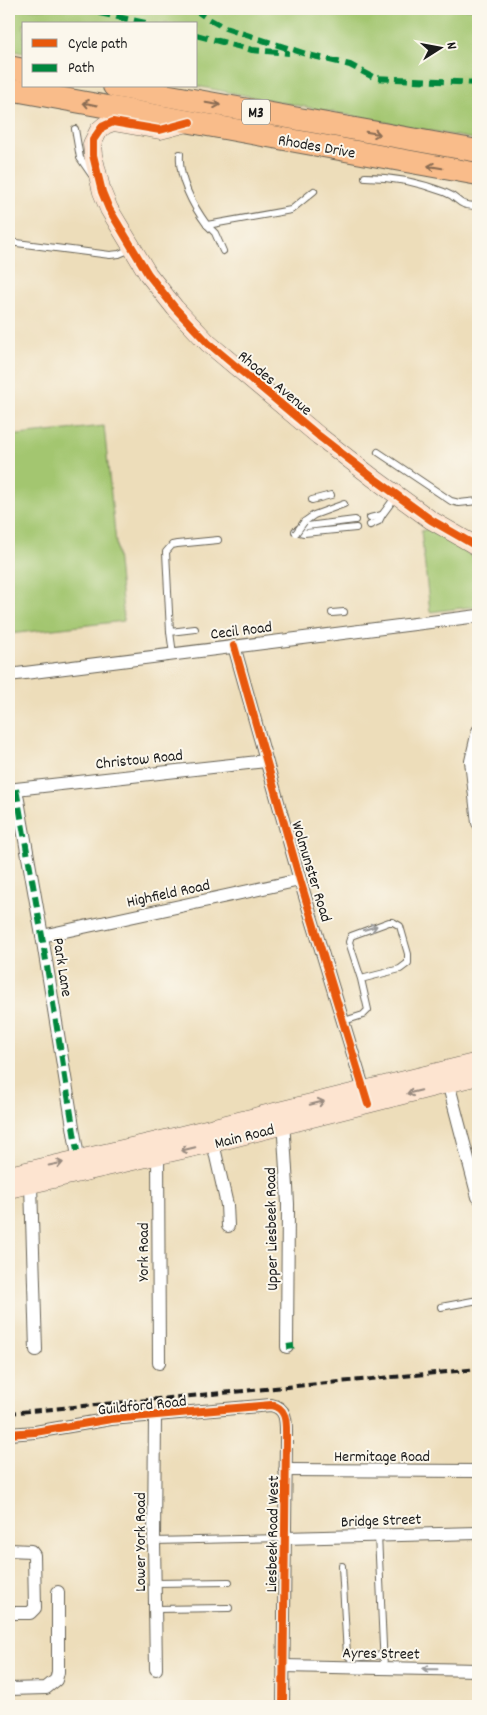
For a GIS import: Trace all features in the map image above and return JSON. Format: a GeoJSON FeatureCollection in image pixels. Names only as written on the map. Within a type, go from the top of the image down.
{"type":"FeatureCollection","features":[{"type":"Feature","properties":{"kind":"highway"},"geometry":{"type":"LineString","coordinates":[[9,67],[22,70]]}},
{"type":"Feature","properties":{"kind":"highway","name":"Rhodes Drive"},"geometry":{"type":"LineString","coordinates":[[125,88],[478,151]]}},
{"type":"Feature","properties":{"kind":"highway","name":"Rhodes Drive"},"geometry":{"type":"LineString","coordinates":[[9,89],[478,174]]}},
{"type":"Feature","properties":{"kind":"main road","name":"Rhodes Avenue"},"geometry":{"type":"LineString","coordinates":[[190,122],[160,130],[118,122],[109,123],[102,127],[95,136],[92,148],[102,192],[109,209],[148,274],[208,343],[319,436],[431,520],[478,547]]}},
{"type":"Feature","properties":{"kind":"main road","name":"Main Road"},"geometry":{"type":"LineString","coordinates":[[9,1190],[158,1149],[447,1077],[478,1062]]}},
{"type":"Feature","properties":{"kind":"main road","name":"Main Road"},"geometry":{"type":"LineString","coordinates":[[447,1077],[478,1076]]}},
{"type":"Feature","properties":{"kind":"main road","name":"Main Road"},"geometry":{"type":"LineString","coordinates":[[9,1175],[158,1149],[213,1143],[283,1118]]}},
{"type":"Feature","properties":{"kind":"street","name":"Cecil Road"},"geometry":{"type":"LineString","coordinates":[[9,675],[234,646],[346,628],[478,616]]}},
{"type":"Feature","properties":{"kind":"street","name":"Wolmunster Road"},"geometry":{"type":"LineString","coordinates":[[234,646],[300,880],[366,1097]]}},
{"type":"Feature","properties":{"kind":"street"},"geometry":{"type":"LineString","coordinates":[[478,731],[472,761],[478,823]]}},
{"type":"Feature","properties":{"kind":"street","name":"Christow Road"},"geometry":{"type":"LineString","coordinates":[[16,789],[266,761]]}},
{"type":"Feature","properties":{"kind":"street","name":"Park Lane"},"geometry":{"type":"LineString","coordinates":[[16,789],[77,1151]]}},
{"type":"Feature","properties":{"kind":"street","name":"Highfield Road"},"geometry":{"type":"LineString","coordinates":[[42,936],[300,880]]}},
{"type":"Feature","properties":{"kind":"street"},"geometry":{"type":"LineString","coordinates":[[447,1077],[478,1197]]}},
{"type":"Feature","properties":{"kind":"street","name":"Upper Liesbeek Road"},"geometry":{"type":"LineString","coordinates":[[283,1118],[288,1204],[287,1347]]}},
{"type":"Feature","properties":{"kind":"street"},"geometry":{"type":"LineString","coordinates":[[213,1143],[228,1204],[228,1226]]}},
{"type":"Feature","properties":{"kind":"street","name":"York Road"},"geometry":{"type":"LineString","coordinates":[[158,1149],[159,1363]]}},
{"type":"Feature","properties":{"kind":"street"},"geometry":{"type":"LineString","coordinates":[[32,1185],[36,1350]]}},
{"type":"Feature","properties":{"kind":"street","name":"Guildford Road"},"geometry":{"type":"LineString","coordinates":[[9,1434],[35,1432],[111,1419],[271,1404],[278,1406]]}},
{"type":"Feature","properties":{"kind":"street","name":"Liesbeek Road West"},"geometry":{"type":"LineString","coordinates":[[278,1406],[286,1418],[283,1706]]}},
{"type":"Feature","properties":{"kind":"street","name":"Lower York Road"},"geometry":{"type":"LineString","coordinates":[[155,1416],[156,1668]]}},
{"type":"Feature","properties":{"kind":"street","name":"Hermitage Road"},"geometry":{"type":"LineString","coordinates":[[285,1470],[478,1471]]}},
{"type":"Feature","properties":{"kind":"street","name":"Bridge Street"},"geometry":{"type":"LineString","coordinates":[[285,1538],[478,1532]]}},
{"type":"Feature","properties":{"kind":"street"},"geometry":{"type":"LineString","coordinates":[[9,1550],[27,1550],[32,1551],[34,1555],[35,1608],[30,1613],[9,1613]]}},
{"type":"Feature","properties":{"kind":"street"},"geometry":{"type":"LineString","coordinates":[[9,1689],[46,1688],[56,1680],[58,1672],[58,1592]]}},
{"type":"Feature","properties":{"kind":"street","name":"Ayres Street"},"geometry":{"type":"LineString","coordinates":[[283,1666],[384,1662],[478,1670]]}},
{"type":"Feature","properties":{"kind":"lane"},"geometry":{"type":"LineString","coordinates":[[75,129],[80,158],[102,192]]}},
{"type":"Feature","properties":{"kind":"lane"},"geometry":{"type":"LineString","coordinates":[[180,154],[179,161],[184,180],[199,214],[215,233],[223,251]]}},
{"type":"Feature","properties":{"kind":"lane"},"geometry":{"type":"LineString","coordinates":[[365,176],[389,177],[422,184],[447,193],[464,206],[478,206]]}},
{"type":"Feature","properties":{"kind":"lane"},"geometry":{"type":"LineString","coordinates":[[207,225],[291,210],[314,191]]}},
{"type":"Feature","properties":{"kind":"lane"},"geometry":{"type":"LineString","coordinates":[[9,242],[110,255],[120,254],[131,248]]}},
{"type":"Feature","properties":{"kind":"lane"},"geometry":{"type":"LineString","coordinates":[[378,452],[451,501],[458,503],[478,501]]}},
{"type":"Feature","properties":{"kind":"lane"},"geometry":{"type":"LineString","coordinates":[[312,500],[331,495]]}},
{"type":"Feature","properties":{"kind":"lane"},"geometry":{"type":"LineString","coordinates":[[370,526],[379,521],[397,495]]}},
{"type":"Feature","properties":{"kind":"lane"},"geometry":{"type":"LineString","coordinates":[[296,533],[304,522],[314,515],[344,504]]}},
{"type":"Feature","properties":{"kind":"lane"},"geometry":{"type":"LineString","coordinates":[[370,518],[382,516]]}},
{"type":"Feature","properties":{"kind":"lane"},"geometry":{"type":"LineString","coordinates":[[355,520],[307,526],[294,531],[304,533],[356,528]]}},
{"type":"Feature","properties":{"kind":"lane"},"geometry":{"type":"LineString","coordinates":[[173,654],[166,552],[172,545],[218,540]]}},
{"type":"Feature","properties":{"kind":"lane"},"geometry":{"type":"LineString","coordinates":[[332,613],[344,612]]}},
{"type":"Feature","properties":{"kind":"lane"},"geometry":{"type":"LineString","coordinates":[[170,632],[195,629]]}},
{"type":"Feature","properties":{"kind":"lane"},"geometry":{"type":"LineString","coordinates":[[344,1022],[367,1012],[361,979],[349,942],[351,936],[389,922],[394,922],[400,926],[408,954],[408,963],[400,968],[361,979]]}},
{"type":"Feature","properties":{"kind":"lane"},"geometry":{"type":"LineString","coordinates":[[441,1307],[478,1300]]}},
{"type":"Feature","properties":{"kind":"lane"},"geometry":{"type":"LineString","coordinates":[[342,1566],[347,1655],[351,1658],[384,1662],[378,1535]]}},
{"type":"Feature","properties":{"kind":"lane"},"geometry":{"type":"LineString","coordinates":[[154,1540],[285,1538]]}},
{"type":"Feature","properties":{"kind":"lane"},"geometry":{"type":"LineString","coordinates":[[155,1583],[229,1582]]}},
{"type":"Feature","properties":{"kind":"lane"},"geometry":{"type":"LineString","coordinates":[[155,1609],[229,1608]]}},
{"type":"Feature","properties":{"kind":"green space"},"geometry":{"type":"Polygon","coordinates":[[[9,9],[478,9],[478,140],[198,86],[198,22],[22,22],[22,53],[9,50],[9,9]]]}},
{"type":"Feature","properties":{"kind":"green space"},"geometry":{"type":"Polygon","coordinates":[[[104,426],[124,621],[9,634],[9,436],[104,426]]]}},
{"type":"Feature","properties":{"kind":"green space"},"geometry":{"type":"Polygon","coordinates":[[[429,529],[478,560],[478,606],[430,612],[421,531],[429,529]]]}},
{"type":"Feature","properties":{"kind":"railway"},"geometry":{"type":"LineString","coordinates":[[9,1413],[478,1369]]}},
{"type":"Feature","properties":{"kind":"marked path"},"geometry":{"type":"LineString","coordinates":[[81,9],[141,22]]}},
{"type":"Feature","properties":{"kind":"marked path"},"geometry":{"type":"LineString","coordinates":[[194,9],[225,28],[309,55],[350,65],[375,78],[478,83]]}},
{"type":"Feature","properties":{"kind":"marked path"},"geometry":{"type":"LineString","coordinates":[[198,36],[252,50],[289,53]]}},
{"type":"Feature","properties":{"kind":"marked path"},"geometry":{"type":"LineString","coordinates":[[16,789],[77,1151]]}},
{"type":"Feature","properties":{"kind":"marked path"},"geometry":{"type":"LineString","coordinates":[[287,1347],[294,1346]]}},
{"type":"Feature","properties":{"kind":"cycle path"},"geometry":{"type":"LineString","coordinates":[[190,122],[160,130],[113,122],[102,127],[93,140],[93,155],[102,192],[109,209],[148,274],[175,308],[208,343],[319,436],[431,520],[478,547]]}},
{"type":"Feature","properties":{"kind":"cycle path"},"geometry":{"type":"LineString","coordinates":[[234,646],[300,880],[368,1104]]}},
{"type":"Feature","properties":{"kind":"cycle path"},"geometry":{"type":"LineString","coordinates":[[9,1434],[35,1432],[111,1419],[271,1405],[281,1409],[285,1418],[286,1428],[283,1706]]}}]}
